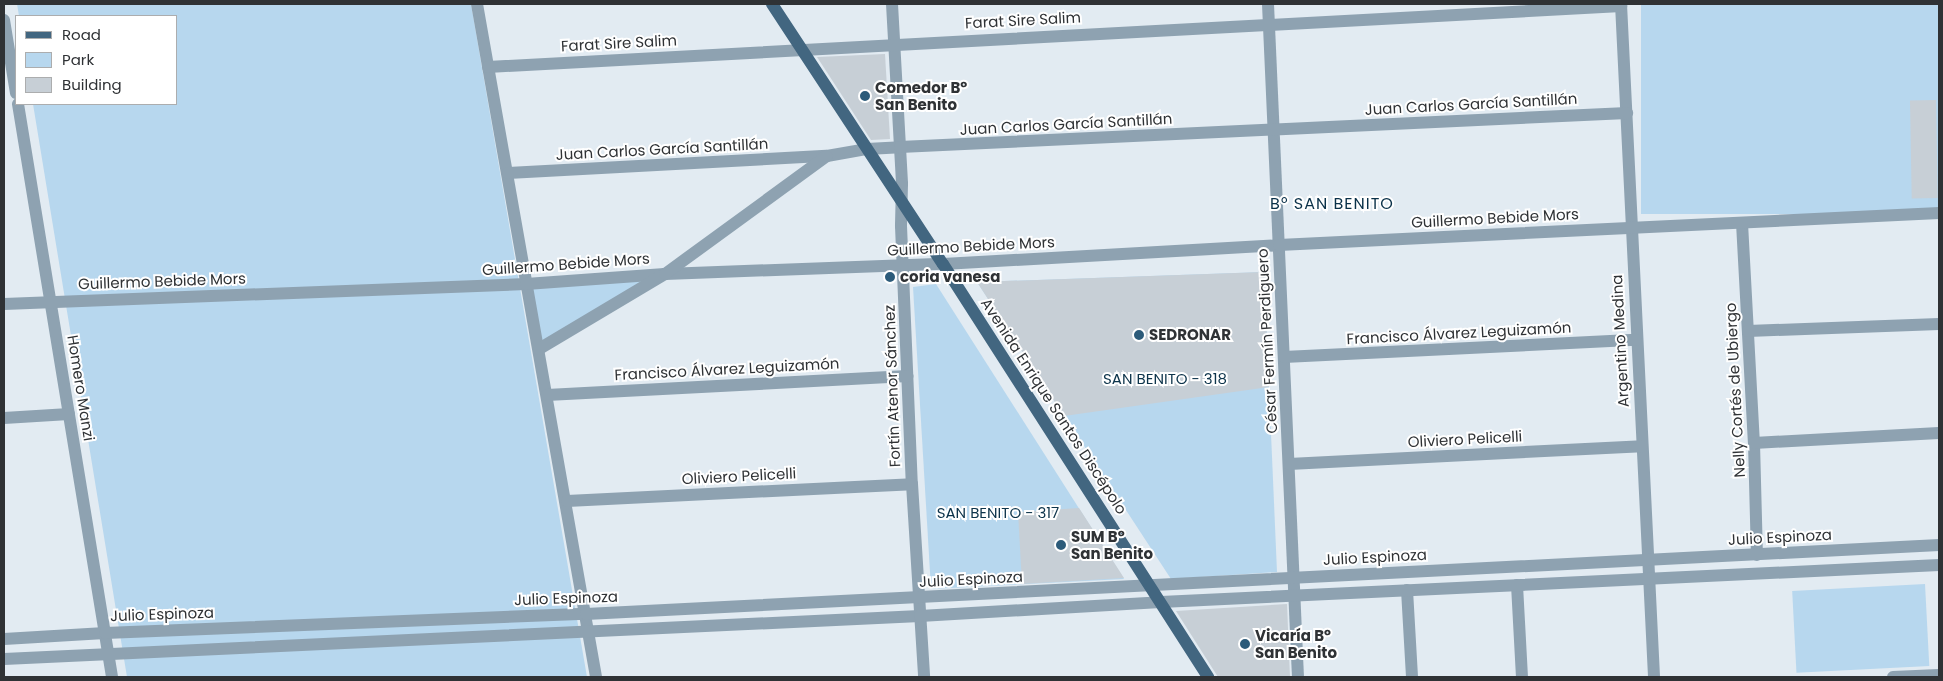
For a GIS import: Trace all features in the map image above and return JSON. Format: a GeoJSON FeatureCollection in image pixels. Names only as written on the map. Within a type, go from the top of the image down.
{"type":"FeatureCollection","features":[{"type":"Feature","properties":{"kind":"main road","name":"Avenida Enrique Santos Discépolo"},"geometry":{"type":"LineString","coordinates":[[772,4],[943,264],[1208,677]]}},
{"type":"Feature","properties":{"kind":"street"},"geometry":{"type":"LineString","coordinates":[[477,4],[526,284],[567,501],[596,677]]}},
{"type":"Feature","properties":{"kind":"street","name":"Fortín Atenor Sánchez"},"geometry":{"type":"LineString","coordinates":[[892,4],[900,148],[912,484],[924,677]]}},
{"type":"Feature","properties":{"kind":"street","name":"César Fermín Perdiguero"},"geometry":{"type":"LineString","coordinates":[[1268,4],[1298,677]]}},
{"type":"Feature","properties":{"kind":"street","name":"Farat Sire Salim"},"geometry":{"type":"LineString","coordinates":[[488,67],[801,48],[1621,5]]}},
{"type":"Feature","properties":{"kind":"street","name":"Argentino Medina"},"geometry":{"type":"LineString","coordinates":[[1621,5],[1654,677]]}},
{"type":"Feature","properties":{"kind":"street"},"geometry":{"type":"LineString","coordinates":[[4,20],[12,86]]}},
{"type":"Feature","properties":{"kind":"street","name":"Homero Manzi"},"geometry":{"type":"LineString","coordinates":[[18,105],[112,677]]}},
{"type":"Feature","properties":{"kind":"street","name":"Juan Carlos García Santillán"},"geometry":{"type":"LineString","coordinates":[[508,173],[827,156],[867,149],[1627,113]]}},
{"type":"Feature","properties":{"kind":"street"},"geometry":{"type":"LineString","coordinates":[[539,349],[665,274],[827,156]]}},
{"type":"Feature","properties":{"kind":"street","name":"Guillermo Bebide Mors"},"geometry":{"type":"LineString","coordinates":[[4,304],[526,284],[665,274],[903,266],[1279,245],[1939,213]]}},
{"type":"Feature","properties":{"kind":"street","name":"Nelly Cortés de Ubiergo"},"geometry":{"type":"LineString","coordinates":[[1742,223],[1754,443],[1757,555]]}},
{"type":"Feature","properties":{"kind":"street"},"geometry":{"type":"LineString","coordinates":[[1748,331],[1939,324]]}},
{"type":"Feature","properties":{"kind":"street","name":"Francisco Álvarez Leguizamón"},"geometry":{"type":"LineString","coordinates":[[1284,357],[1636,340]]}},
{"type":"Feature","properties":{"kind":"street","name":"Francisco Álvarez Leguizamón"},"geometry":{"type":"LineString","coordinates":[[547,395],[908,376]]}},
{"type":"Feature","properties":{"kind":"street"},"geometry":{"type":"LineString","coordinates":[[4,418],[69,414]]}},
{"type":"Feature","properties":{"kind":"street"},"geometry":{"type":"LineString","coordinates":[[1754,443],[1939,434]]}},
{"type":"Feature","properties":{"kind":"street","name":"Oliviero Pelicelli"},"geometry":{"type":"LineString","coordinates":[[1289,464],[1642,446]]}},
{"type":"Feature","properties":{"kind":"street","name":"Oliviero Pelicelli"},"geometry":{"type":"LineString","coordinates":[[567,501],[912,484]]}},
{"type":"Feature","properties":{"kind":"street","name":"Julio Espinoza"},"geometry":{"type":"LineString","coordinates":[[4,639],[919,598],[1294,577],[1939,545]]}},
{"type":"Feature","properties":{"kind":"street"},"geometry":{"type":"LineString","coordinates":[[4,659],[1939,565]]}},
{"type":"Feature","properties":{"kind":"street"},"geometry":{"type":"LineString","coordinates":[[1517,585],[1522,677]]}},
{"type":"Feature","properties":{"kind":"street"},"geometry":{"type":"LineString","coordinates":[[1407,590],[1412,677]]}},
{"type":"Feature","properties":{"kind":"street"},"geometry":{"type":"LineString","coordinates":[[1894,677],[1939,675]]}},
{"type":"Feature","properties":{"kind":"green space"},"geometry":{"type":"Polygon","coordinates":[[[17,4],[471,4],[587,677],[127,677],[33,105],[178,105],[178,15],[19,15],[17,4]]]}},
{"type":"Feature","properties":{"kind":"green space"},"geometry":{"type":"Polygon","coordinates":[[[1641,4],[1939,4],[1939,214],[1641,214],[1641,4]]]}},
{"type":"Feature","properties":{"kind":"green space","name":"SAN BENITO - 318"},"geometry":{"type":"Polygon","coordinates":[[[1264,272],[1277,572],[1171,579],[977,282],[1264,272]]]}},
{"type":"Feature","properties":{"kind":"green space"},"geometry":{"type":"Polygon","coordinates":[[[650,279],[542,345],[531,287],[650,279]]]}},
{"type":"Feature","properties":{"kind":"green space","name":"SAN BENITO - 317"},"geometry":{"type":"Polygon","coordinates":[[[936,284],[1124,579],[931,589],[913,287],[936,284]]]}},
{"type":"Feature","properties":{"kind":"green space"},"geometry":{"type":"Polygon","coordinates":[[[1925,584],[1929,666],[1796,673],[1792,591],[1925,584]]]}},
{"type":"Feature","properties":{"kind":"building","name":"Comedor B° San Benito"},"geometry":{"type":"Polygon","coordinates":[[[885,54],[890,139],[871,140],[817,57],[885,54]]]}},
{"type":"Feature","properties":{"kind":"building"},"geometry":{"type":"Polygon","coordinates":[[[1910,100],[1936,100],[1938,198],[1912,198],[1910,100]]]}},
{"type":"Feature","properties":{"kind":"building","name":"SEDRONAR"},"geometry":{"type":"Polygon","coordinates":[[[1264,272],[1269,387],[1064,416],[977,282],[1264,272]]]}},
{"type":"Feature","properties":{"kind":"building","name":"SUM B° San Benito"},"geometry":{"type":"Polygon","coordinates":[[[1079,508],[1124,578],[1022,584],[1018,512],[1079,508]]]}},
{"type":"Feature","properties":{"kind":"building","name":"Vicaría B° San Benito"},"geometry":{"type":"Polygon","coordinates":[[[1287,604],[1290,677],[1218,677],[1176,611],[1287,604]]]}},
{"type":"Feature","properties":{"kind":"place","name":"Comedor B° San Benito"},"geometry":{"type":"Point","coordinates":[865,96]}},
{"type":"Feature","properties":{"kind":"place","name":"coria vanesa"},"geometry":{"type":"Point","coordinates":[890,277]}},
{"type":"Feature","properties":{"kind":"place","name":"SEDRONAR"},"geometry":{"type":"Point","coordinates":[1139,335]}},
{"type":"Feature","properties":{"kind":"place","name":"SUM B° San Benito"},"geometry":{"type":"Point","coordinates":[1061,545]}},
{"type":"Feature","properties":{"kind":"place","name":"Vicaría B° San Benito"},"geometry":{"type":"Point","coordinates":[1245,644]}},
{"type":"Feature","properties":{"kind":"district","name":"B° SAN BENITO"},"geometry":{"type":"Point","coordinates":[1332,204]}}]}
